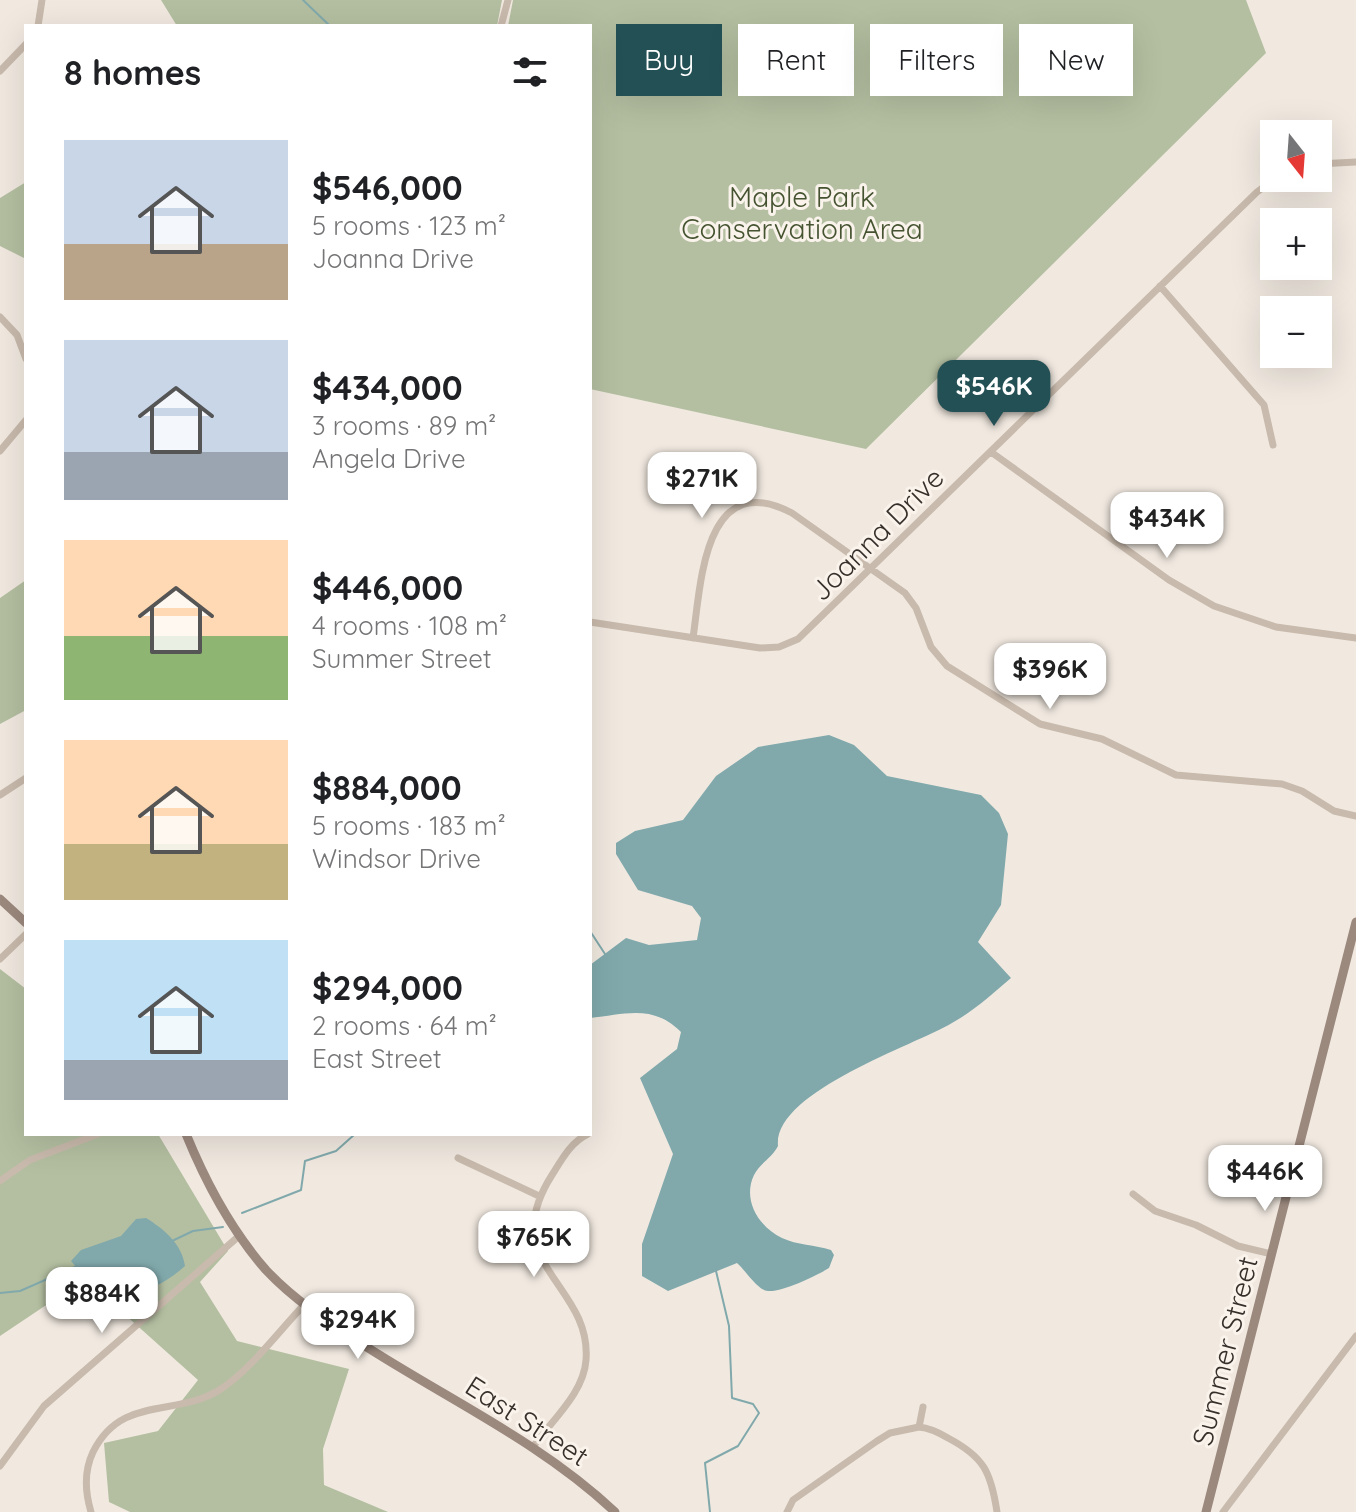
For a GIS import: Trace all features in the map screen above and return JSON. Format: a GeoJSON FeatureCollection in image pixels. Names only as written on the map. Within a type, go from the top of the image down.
{"type":"FeatureCollection","features":[{"type":"Feature","properties":{"kind":"street"},"geometry":{"type":"LineString","coordinates":[[38,24],[42,0]]}},
{"type":"Feature","properties":{"kind":"street"},"geometry":{"type":"LineString","coordinates":[[502,24],[508,0]]}},
{"type":"Feature","properties":{"kind":"street"},"geometry":{"type":"LineString","coordinates":[[0,71],[24,46]]}},
{"type":"Feature","properties":{"kind":"street"},"geometry":{"type":"LineString","coordinates":[[1332,163],[1356,162]]}},
{"type":"Feature","properties":{"kind":"street","name":"Joanna Drive"},"geometry":{"type":"LineString","coordinates":[[592,622],[760,648],[790,643],[807,633],[1260,190]]}},
{"type":"Feature","properties":{"kind":"street"},"geometry":{"type":"LineString","coordinates":[[1160,286],[1264,405],[1273,445]]}},
{"type":"Feature","properties":{"kind":"street"},"geometry":{"type":"LineString","coordinates":[[0,317],[17,335],[24,354]]}},
{"type":"Feature","properties":{"kind":"street"},"geometry":{"type":"LineString","coordinates":[[0,451],[24,422]]}},
{"type":"Feature","properties":{"kind":"street"},"geometry":{"type":"LineString","coordinates":[[991,452],[1169,580],[1214,606],[1276,627],[1356,638]]}},
{"type":"Feature","properties":{"kind":"street"},"geometry":{"type":"LineString","coordinates":[[693,638],[707,549],[721,520],[740,508],[757,504],[780,507],[911,600],[931,647],[947,666],[1036,722],[1113,743],[1176,775],[1282,784],[1302,791],[1334,811],[1356,816]]}},
{"type":"Feature","properties":{"kind":"street"},"geometry":{"type":"LineString","coordinates":[[0,795],[24,779]]}},
{"type":"Feature","properties":{"kind":"street"},"geometry":{"type":"LineString","coordinates":[[0,899],[24,921]]}},
{"type":"Feature","properties":{"kind":"street","name":"Summer Street"},"geometry":{"type":"LineString","coordinates":[[1206,1512],[1356,922]]}},
{"type":"Feature","properties":{"kind":"street"},"geometry":{"type":"LineString","coordinates":[[0,959],[24,936]]}},
{"type":"Feature","properties":{"kind":"street"},"geometry":{"type":"LineString","coordinates":[[0,1181],[30,1160],[93,1136]]}},
{"type":"Feature","properties":{"kind":"street","name":"East Street"},"geometry":{"type":"LineString","coordinates":[[187,1136],[213,1193],[239,1236],[268,1271],[304,1305],[533,1447],[615,1512]]}},
{"type":"Feature","properties":{"kind":"street"},"geometry":{"type":"LineString","coordinates":[[533,1447],[579,1385],[586,1357],[581,1327],[543,1263],[534,1238],[534,1219],[539,1196],[573,1144],[586,1136]]}},
{"type":"Feature","properties":{"kind":"street"},"geometry":{"type":"LineString","coordinates":[[458,1158],[539,1196]]}},
{"type":"Feature","properties":{"kind":"street"},"geometry":{"type":"LineString","coordinates":[[1133,1194],[1155,1211],[1196,1225],[1238,1246],[1272,1254]]}},
{"type":"Feature","properties":{"kind":"street"},"geometry":{"type":"LineString","coordinates":[[0,1466],[44,1406],[239,1236]]}},
{"type":"Feature","properties":{"kind":"street"},"geometry":{"type":"LineString","coordinates":[[91,1512],[86,1481],[89,1459],[110,1425],[132,1414],[196,1399],[222,1388],[304,1305]]}},
{"type":"Feature","properties":{"kind":"street"},"geometry":{"type":"LineString","coordinates":[[1223,1512],[1356,1336]]}},
{"type":"Feature","properties":{"kind":"street"},"geometry":{"type":"LineString","coordinates":[[919,1427],[923,1407]]}},
{"type":"Feature","properties":{"kind":"street"},"geometry":{"type":"LineString","coordinates":[[787,1512],[793,1500],[877,1441],[890,1433],[919,1427],[930,1428],[969,1448],[978,1457],[993,1483],[997,1512]]}},
{"type":"Feature","properties":{"kind":"green space"},"geometry":{"type":"Polygon","coordinates":[[[161,0],[502,0],[497,24],[176,24],[161,0]]]}},
{"type":"Feature","properties":{"kind":"green space","name":"Maple Park Conservation Area"},"geometry":{"type":"Polygon","coordinates":[[[513,0],[1246,0],[1266,53],[866,449],[592,389],[592,24],[508,24],[513,0]]]}},
{"type":"Feature","properties":{"kind":"green space"},"geometry":{"type":"Polygon","coordinates":[[[24,183],[24,258],[0,246],[0,198],[24,183]]]}},
{"type":"Feature","properties":{"kind":"green space"},"geometry":{"type":"Polygon","coordinates":[[[24,581],[24,711],[0,724],[0,598],[24,581]]]}},
{"type":"Feature","properties":{"kind":"green space"},"geometry":{"type":"Polygon","coordinates":[[[0,969],[24,987],[24,1136],[159,1136],[228,1251],[200,1282],[237,1341],[349,1369],[323,1449],[324,1485],[388,1512],[130,1512],[109,1502],[104,1443],[158,1431],[198,1380],[85,1279],[0,1336],[0,969]]]}},
{"type":"Feature","properties":{"kind":"water"},"geometry":{"type":"Polygon","coordinates":[[[829,735],[854,745],[887,776],[981,795],[999,813],[1008,834],[1001,905],[978,942],[1011,978],[960,1018],[821,1089],[798,1107],[782,1126],[778,1146],[754,1175],[750,1194],[752,1203],[766,1227],[782,1238],[831,1250],[834,1255],[829,1268],[797,1284],[770,1291],[757,1285],[737,1263],[668,1291],[642,1276],[642,1244],[673,1154],[640,1078],[677,1049],[681,1032],[671,1023],[649,1014],[627,1013],[592,1018],[592,964],[626,938],[649,945],[697,940],[701,918],[692,906],[638,890],[616,854],[616,843],[635,831],[683,820],[716,776],[758,747],[829,735]]]}},
{"type":"Feature","properties":{"kind":"water"},"geometry":{"type":"Polygon","coordinates":[[[146,1218],[171,1238],[183,1258],[185,1266],[170,1278],[140,1291],[111,1291],[84,1275],[71,1261],[81,1250],[121,1236],[136,1219],[146,1218]]]}},
{"type":"Feature","properties":{"kind":"waterway"},"geometry":{"type":"LineString","coordinates":[[303,0],[328,24]]}},
{"type":"Feature","properties":{"kind":"waterway"},"geometry":{"type":"LineString","coordinates":[[592,934],[605,954]]}},
{"type":"Feature","properties":{"kind":"waterway"},"geometry":{"type":"LineString","coordinates":[[242,1213],[301,1190],[305,1161],[336,1151],[353,1136]]}},
{"type":"Feature","properties":{"kind":"waterway"},"geometry":{"type":"LineString","coordinates":[[172,1241],[193,1231],[223,1227]]}},
{"type":"Feature","properties":{"kind":"waterway"},"geometry":{"type":"LineString","coordinates":[[0,1293],[20,1291],[77,1266]]}},
{"type":"Feature","properties":{"kind":"waterway"},"geometry":{"type":"LineString","coordinates":[[710,1512],[705,1463],[738,1446],[759,1413],[753,1404],[732,1398],[729,1326],[716,1271]]}}]}
